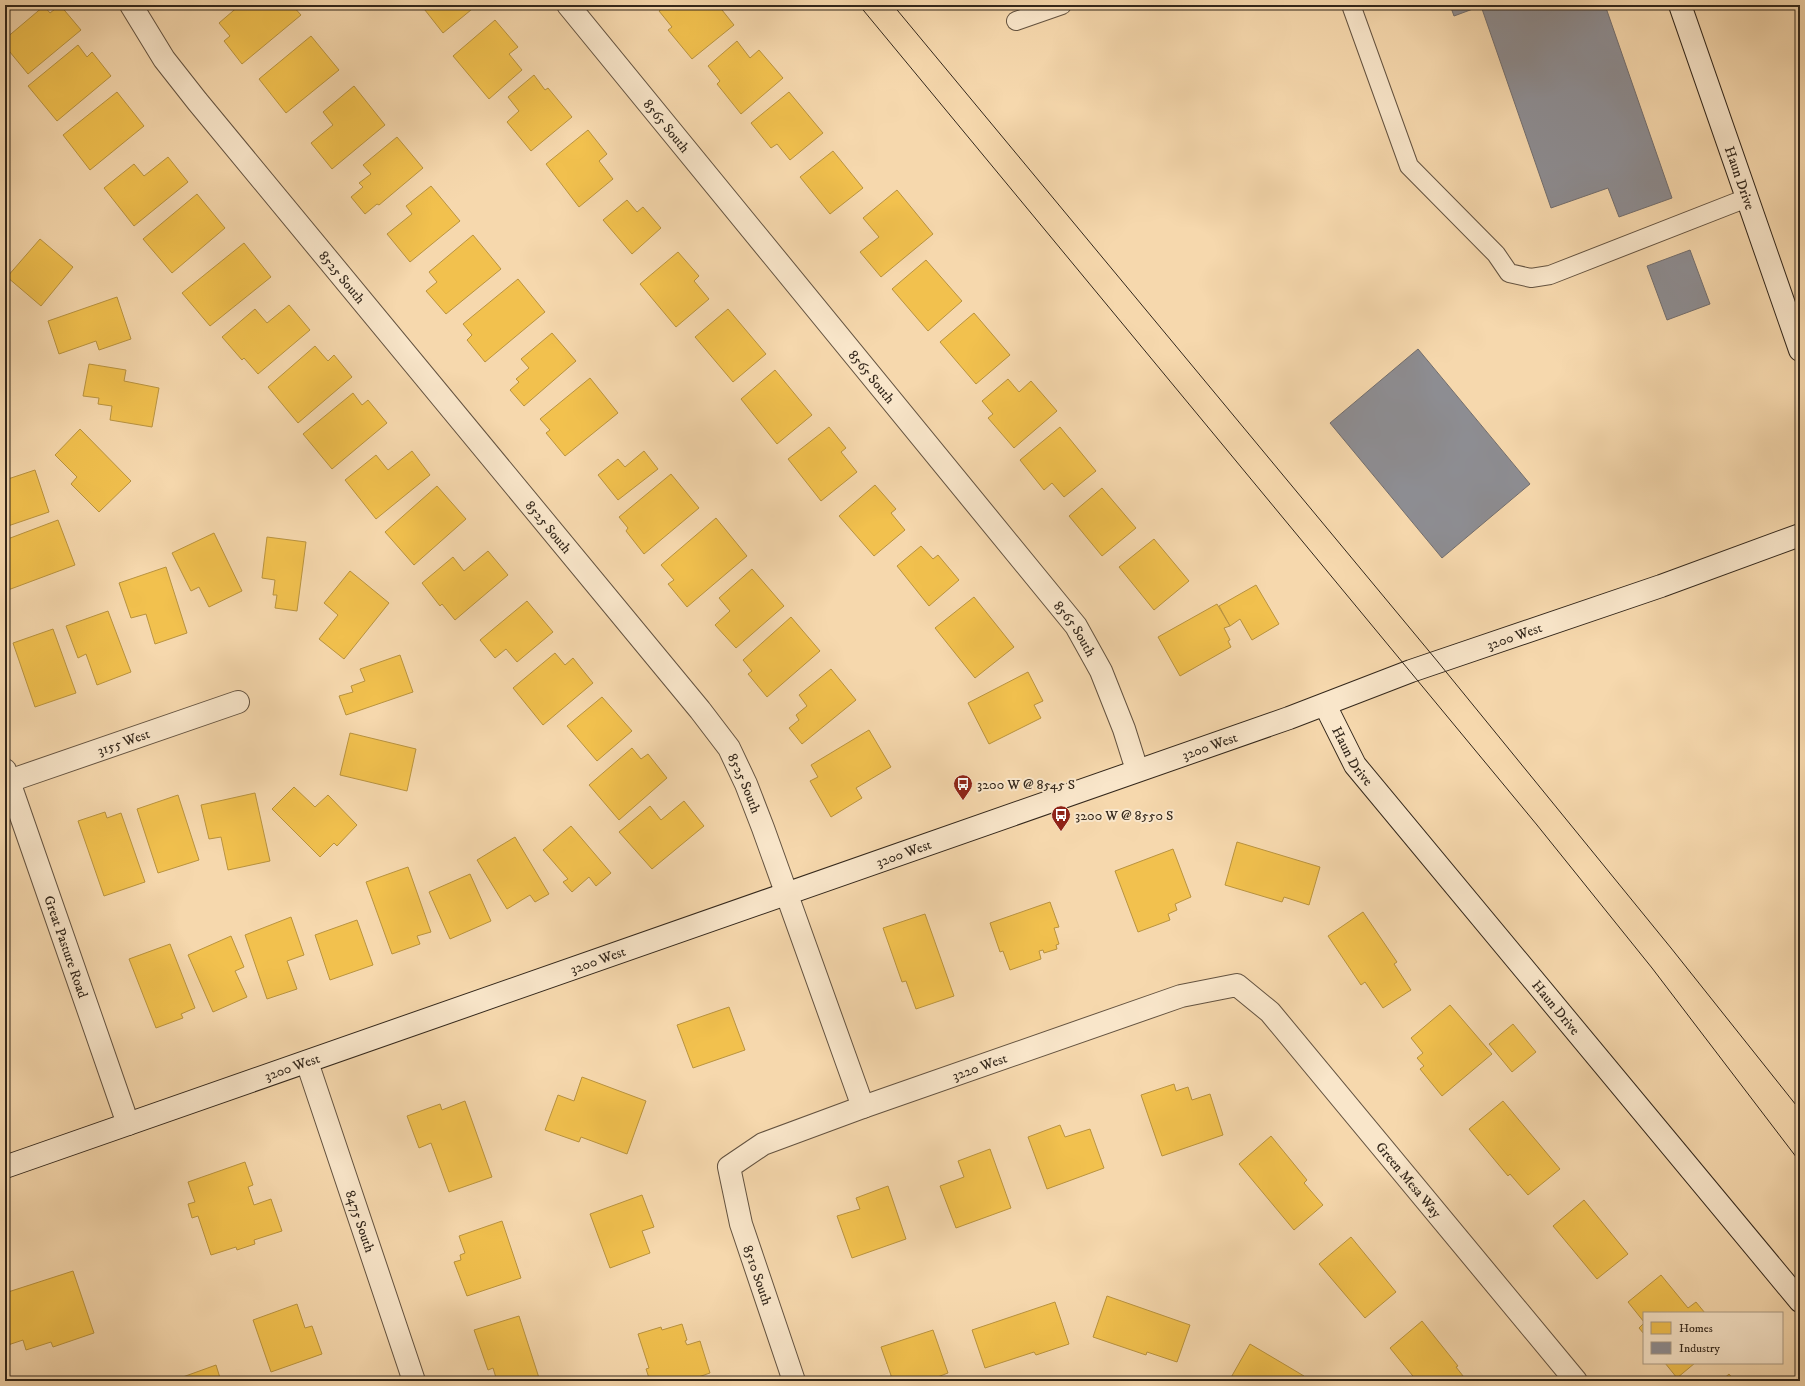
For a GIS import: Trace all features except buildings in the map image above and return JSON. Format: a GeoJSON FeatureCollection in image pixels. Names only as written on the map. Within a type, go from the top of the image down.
{"type":"FeatureCollection","features":[{"type":"Feature","properties":{"kind":"street","name":"8525 South"},"geometry":{"type":"LineString","coordinates":[[131,5],[164,59],[197,101],[700,710],[728,748],[746,784],[863,1106]]}},
{"type":"Feature","properties":{"kind":"street","name":"8565 South"},"geometry":{"type":"LineString","coordinates":[[568,5],[1076,626],[1101,671],[1124,729],[1137,770]]}},
{"type":"Feature","properties":{"kind":"street","name":"Haun Drive"},"geometry":{"type":"LineString","coordinates":[[1680,5],[1800,350]]}},
{"type":"Feature","properties":{"kind":"street","name":"3200 West"},"geometry":{"type":"LineString","coordinates":[[5,1167],[1325,705],[1411,671],[1661,586],[1800,535]]}},
{"type":"Feature","properties":{"kind":"street","name":"3155 West"},"geometry":{"type":"LineString","coordinates":[[7,775],[238,702]]}},
{"type":"Feature","properties":{"kind":"street","name":"Haun Drive"},"geometry":{"type":"LineString","coordinates":[[1325,705],[1355,765],[1800,1301]]}},
{"type":"Feature","properties":{"kind":"street","name":"Great Pasture Road"},"geometry":{"type":"LineString","coordinates":[[7,775],[128,1124]]}},
{"type":"Feature","properties":{"kind":"street","name":"3220 West"},"geometry":{"type":"LineString","coordinates":[[729,1167],[763,1144],[863,1106],[1181,996],[1237,985]]}},
{"type":"Feature","properties":{"kind":"street","name":"Green Mesa Way"},"geometry":{"type":"LineString","coordinates":[[1237,985],[1270,1012],[1576,1381]]}},
{"type":"Feature","properties":{"kind":"street","name":"8475 South"},"geometry":{"type":"LineString","coordinates":[[307,1062],[414,1381]]}},
{"type":"Feature","properties":{"kind":"street","name":"8510 South"},"geometry":{"type":"LineString","coordinates":[[729,1167],[740,1224],[794,1381]]}},
{"type":"Feature","properties":{"kind":"lane"},"geometry":{"type":"LineString","coordinates":[[1016,21],[1062,5]]}},
{"type":"Feature","properties":{"kind":"lane"},"geometry":{"type":"LineString","coordinates":[[1351,5],[1409,166],[1496,254],[1508,273],[1531,278],[1550,275],[1747,198]]}},
{"type":"Feature","properties":{"kind":"tram line"},"geometry":{"type":"LineString","coordinates":[[859,5],[1537,825],[1652,968],[1800,1162]]}},
{"type":"Feature","properties":{"kind":"tram line"},"geometry":{"type":"LineString","coordinates":[[893,5],[1438,662],[1671,948],[1800,1110]]}},
{"type":"Feature","properties":{"kind":"place","name":"3200 W @ 8545 S"},"geometry":{"type":"Point","coordinates":[963,801]}},
{"type":"Feature","properties":{"kind":"place","name":"3200 W @ 8550 S"},"geometry":{"type":"Point","coordinates":[1061,832]}}]}
